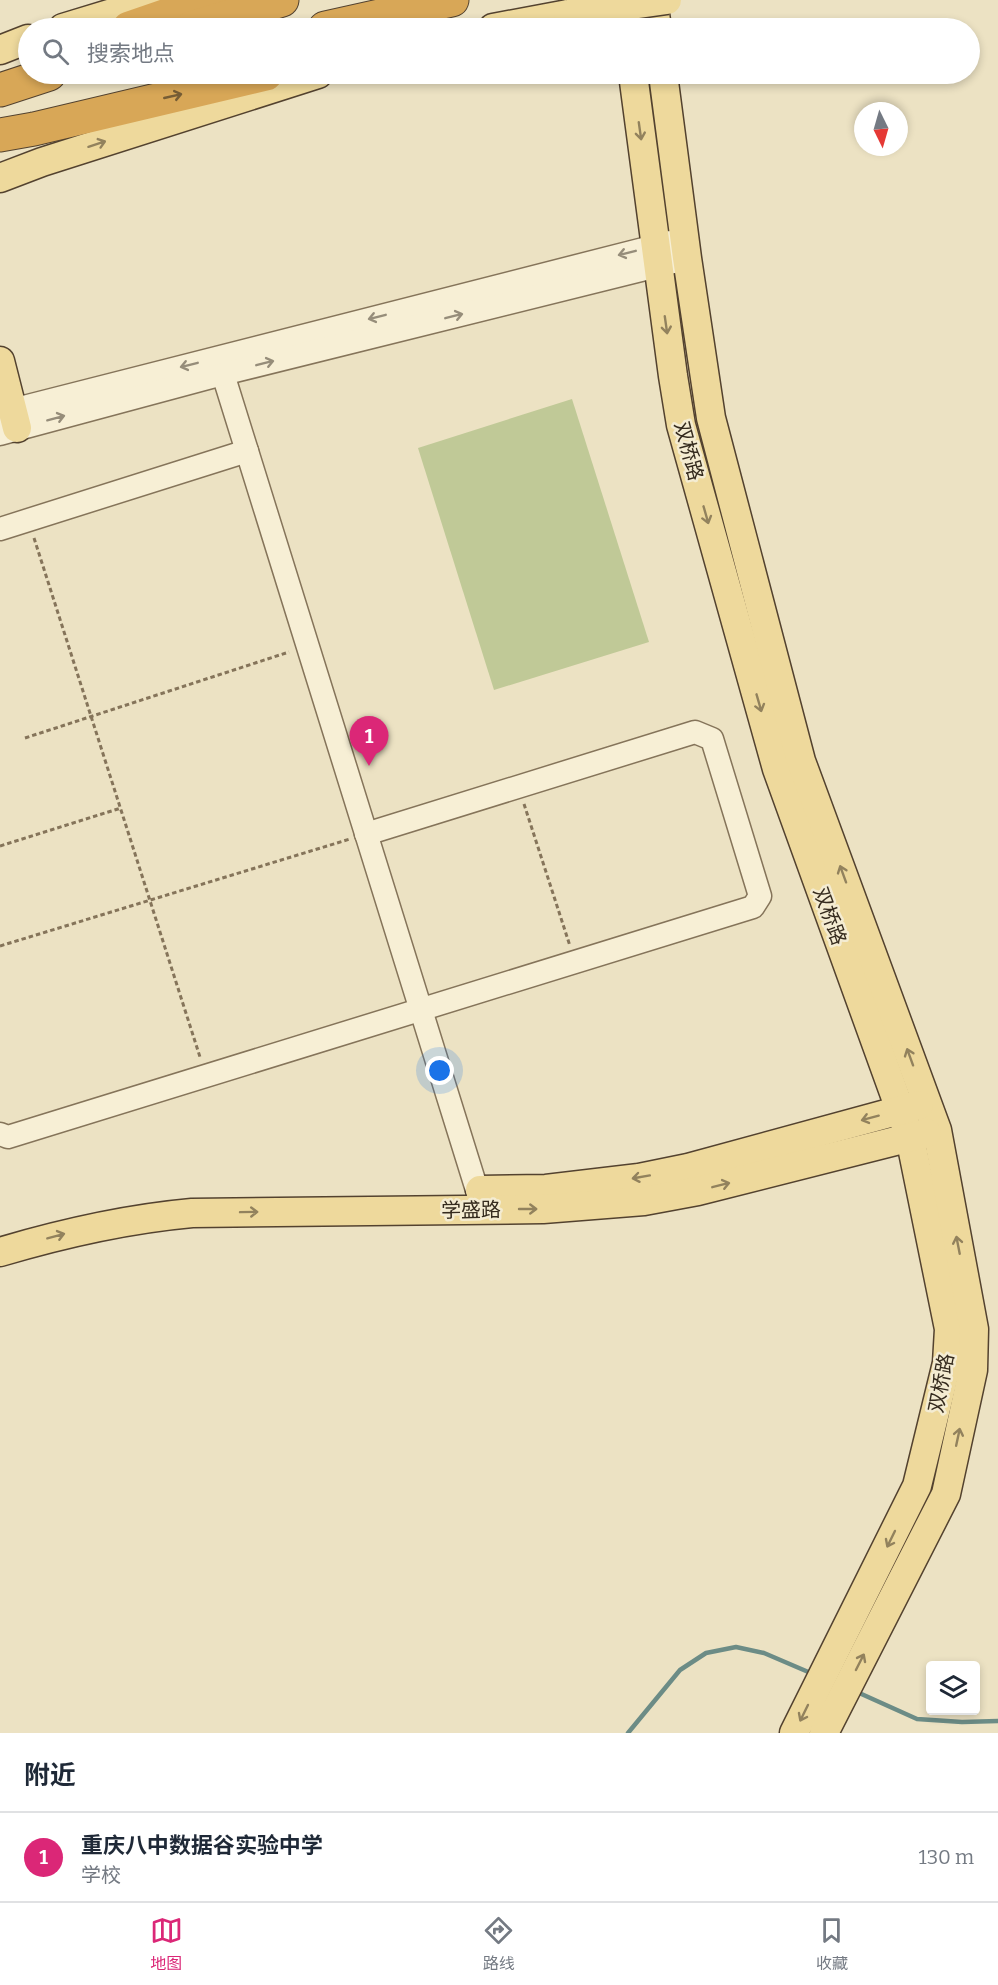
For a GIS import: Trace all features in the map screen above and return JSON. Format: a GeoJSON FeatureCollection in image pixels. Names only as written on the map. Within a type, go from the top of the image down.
{"type":"FeatureCollection","features":[{"type":"Feature","properties":{"kind":"highway"},"geometry":{"type":"LineString","coordinates":[[158,18],[211,0]]}},
{"type":"Feature","properties":{"kind":"highway"},"geometry":{"type":"LineString","coordinates":[[224,18],[282,0]]}},
{"type":"Feature","properties":{"kind":"highway"},"geometry":{"type":"LineString","coordinates":[[370,18],[452,0]]}},
{"type":"Feature","properties":{"kind":"highway"},"geometry":{"type":"LineString","coordinates":[[0,135],[141,84]]}},
{"type":"Feature","properties":{"kind":"highway"},"geometry":{"type":"LineString","coordinates":[[0,129],[218,84]]}},
{"type":"Feature","properties":{"kind":"main road"},"geometry":{"type":"LineString","coordinates":[[96,18],[155,0]]}},
{"type":"Feature","properties":{"kind":"main road"},"geometry":{"type":"LineString","coordinates":[[623,0],[626,18]]}},
{"type":"Feature","properties":{"kind":"main road"},"geometry":{"type":"LineString","coordinates":[[547,18],[658,6]]}},
{"type":"Feature","properties":{"kind":"main road"},"geometry":{"type":"LineString","coordinates":[[0,178],[42,162],[287,84]]}},
{"type":"Feature","properties":{"kind":"main road","name":"双桥路"},"geometry":{"type":"LineString","coordinates":[[634,84],[681,425],[777,769],[923,1133],[974,1329],[973,1370],[946,1494],[824,1733]]}},
{"type":"Feature","properties":{"kind":"main road","name":"双桥路"},"geometry":{"type":"LineString","coordinates":[[664,84],[685,249],[711,418],[801,761],[913,1106]]}},
{"type":"Feature","properties":{"kind":"main road"},"geometry":{"type":"LineString","coordinates":[[0,361],[7,422]]}},
{"type":"Feature","properties":{"kind":"main road","name":"学盛路"},"geometry":{"type":"LineString","coordinates":[[0,1233],[90,1207],[144,1197],[187,1193],[546,1189],[639,1178],[688,1168],[913,1106]]}},
{"type":"Feature","properties":{"kind":"main road","name":"双桥路"},"geometry":{"type":"LineString","coordinates":[[794,1733],[917,1486],[947,1363],[949,1329],[923,1133]]}},
{"type":"Feature","properties":{"kind":"main road","name":"学盛路"},"geometry":{"type":"LineString","coordinates":[[0,1252],[93,1226],[146,1217],[192,1213],[543,1209],[644,1201],[709,1188],[923,1133]]}},
{"type":"Feature","properties":{"kind":"street"},"geometry":{"type":"LineString","coordinates":[[7,422],[685,249]]}},
{"type":"Feature","properties":{"kind":"street"},"geometry":{"type":"LineString","coordinates":[[7,422],[223,374],[657,256]]}},
{"type":"Feature","properties":{"kind":"street"},"geometry":{"type":"LineString","coordinates":[[223,374],[477,1190]]}},
{"type":"Feature","properties":{"kind":"street"},"geometry":{"type":"LineString","coordinates":[[0,529],[247,451]]}},
{"type":"Feature","properties":{"kind":"street"},"geometry":{"type":"LineString","coordinates":[[0,1134],[8,1137],[753,907],[760,897],[712,739],[695,732],[366,834]]}},
{"type":"Feature","properties":{"kind":"path"},"geometry":{"type":"LineString","coordinates":[[28,520],[207,1076]]}},
{"type":"Feature","properties":{"kind":"path"},"geometry":{"type":"LineString","coordinates":[[25,738],[308,646]]}},
{"type":"Feature","properties":{"kind":"path"},"geometry":{"type":"LineString","coordinates":[[518,787],[575,962]]}},
{"type":"Feature","properties":{"kind":"path"},"geometry":{"type":"LineString","coordinates":[[0,846],[121,808]]}},
{"type":"Feature","properties":{"kind":"path"},"geometry":{"type":"LineString","coordinates":[[0,946],[366,834]]}},
{"type":"Feature","properties":{"kind":"green space"},"geometry":{"type":"Polygon","coordinates":[[[572,399],[649,642],[494,690],[418,448],[572,399]]]}},
{"type":"Feature","properties":{"kind":"waterway"},"geometry":{"type":"LineString","coordinates":[[628,1733],[680,1670],[706,1653],[736,1647],[764,1653],[813,1674]]}},
{"type":"Feature","properties":{"kind":"waterway"},"geometry":{"type":"LineString","coordinates":[[857,1692],[917,1719],[962,1722],[998,1721]]}},
{"type":"Feature","properties":{"kind":"place","name":"重庆八中数据谷实验中学"},"geometry":{"type":"Point","coordinates":[369,766]}}]}
